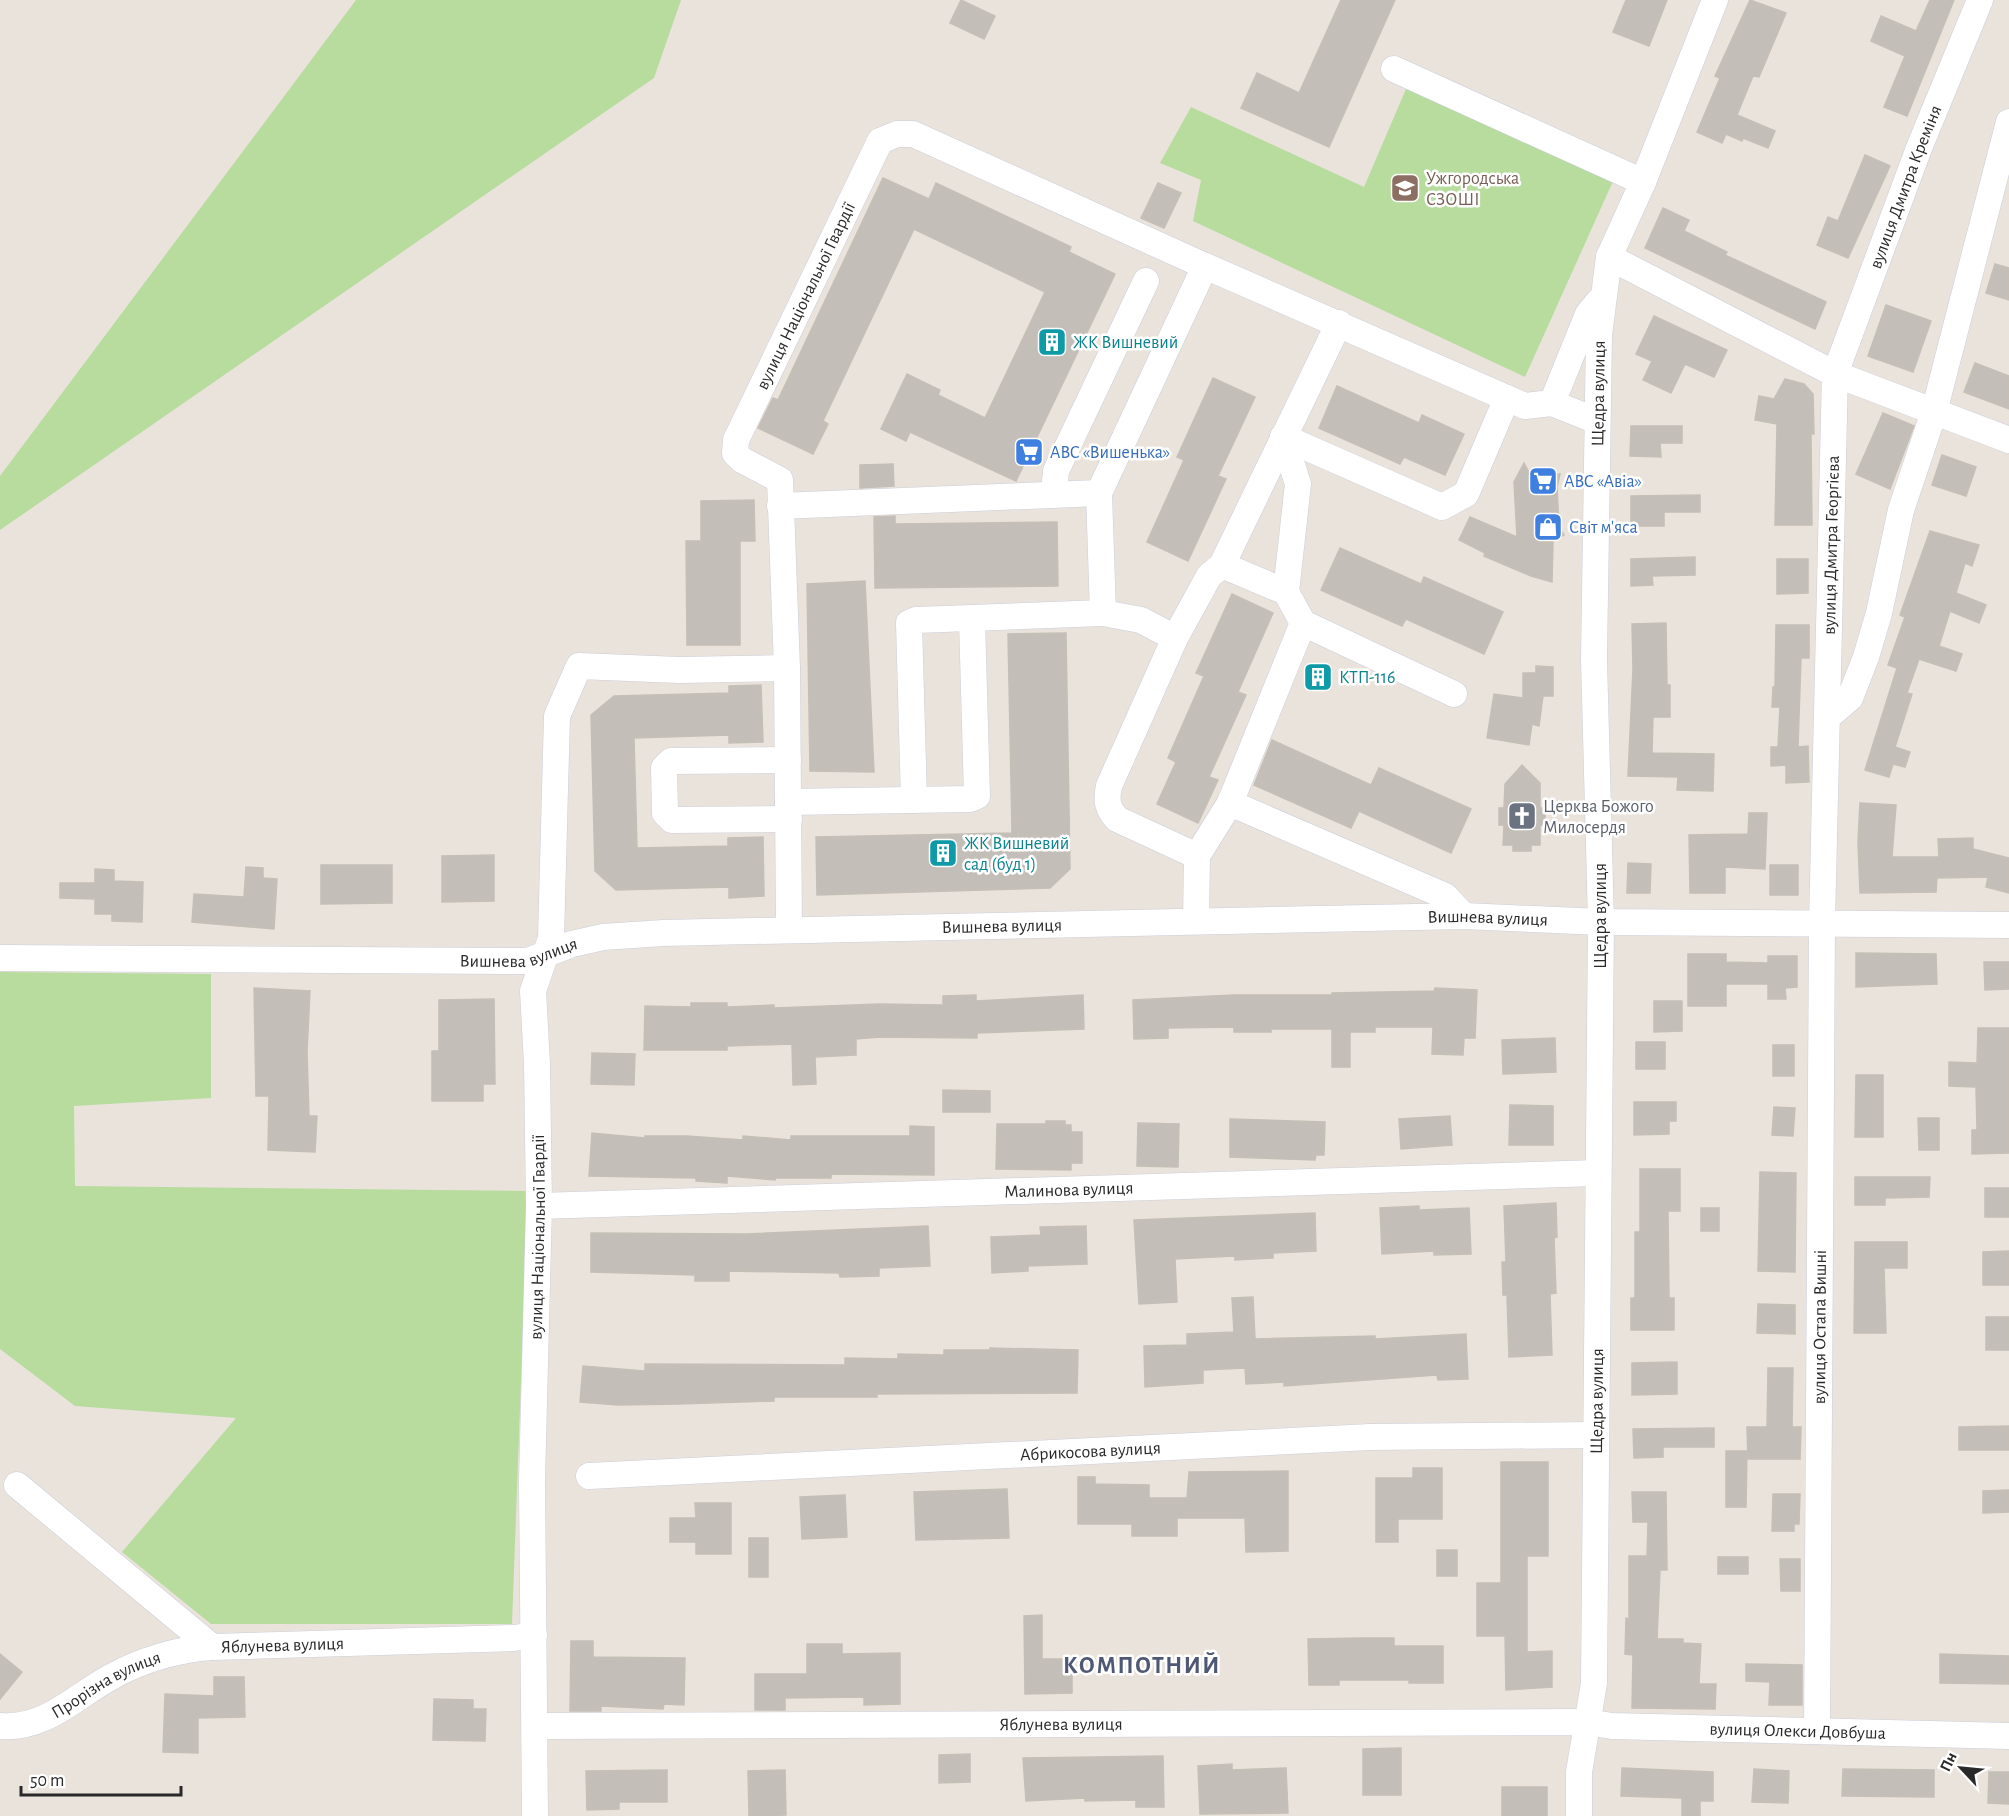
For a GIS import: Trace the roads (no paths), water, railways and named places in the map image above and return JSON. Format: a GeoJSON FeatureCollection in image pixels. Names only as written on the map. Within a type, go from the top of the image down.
{"type":"FeatureCollection","features":[{"type":"Feature","properties":{"kind":"street","name":"Щедра вулиця"},"geometry":{"type":"LineString","coordinates":[[1579,1816],[1579,1772],[1594,1683],[1600,921],[1594,659],[1597,421],[1602,298],[1609,257],[1643,182],[1714,0]]}},
{"type":"Feature","properties":{"kind":"street","name":"вулиця Дмитра Креміня"},"geometry":{"type":"LineString","coordinates":[[1835,374],[1919,148],[1980,0]]}},
{"type":"Feature","properties":{"kind":"street"},"geometry":{"type":"LineString","coordinates":[[1394,69],[1643,182]]}},
{"type":"Feature","properties":{"kind":"street"},"geometry":{"type":"LineString","coordinates":[[1829,716],[1850,698],[1866,657],[1879,613],[1901,510],[1934,412],[2009,122]]}},
{"type":"Feature","properties":{"kind":"street","name":"вулиця Національної Гвардії"},"geometry":{"type":"LineString","coordinates":[[780,506],[780,480],[742,460],[735,453],[736,440],[880,141],[897,134],[913,134],[1205,266]]}},
{"type":"Feature","properties":{"kind":"street"},"geometry":{"type":"LineString","coordinates":[[1609,257],[1835,374],[2009,440]]}},
{"type":"Feature","properties":{"kind":"street"},"geometry":{"type":"LineString","coordinates":[[1102,613],[1099,493],[1205,266],[1525,406],[1552,403],[1597,421]]}},
{"type":"Feature","properties":{"kind":"street"},"geometry":{"type":"LineString","coordinates":[[1053,494],[1056,471],[1146,281]]}},
{"type":"Feature","properties":{"kind":"street"},"geometry":{"type":"LineString","coordinates":[[1552,403],[1588,314],[1602,298]]}},
{"type":"Feature","properties":{"kind":"street"},"geometry":{"type":"LineString","coordinates":[[1197,856],[1117,819],[1109,811],[1106,800],[1109,786],[1175,638],[1209,576],[1222,565],[1339,323]]}},
{"type":"Feature","properties":{"kind":"street","name":"вулиця Дмитра Георгієва"},"geometry":{"type":"LineString","coordinates":[[1822,923],[1829,716],[1835,374]]}},
{"type":"Feature","properties":{"kind":"street"},"geometry":{"type":"LineString","coordinates":[[1283,437],[1442,507],[1466,494],[1507,398]]}},
{"type":"Feature","properties":{"kind":"street"},"geometry":{"type":"LineString","coordinates":[[1283,437],[1298,484],[1286,592],[1303,623],[1455,694]]}},
{"type":"Feature","properties":{"kind":"street"},"geometry":{"type":"LineString","coordinates":[[789,928],[787,668],[780,506],[1099,493]]}},
{"type":"Feature","properties":{"kind":"street"},"geometry":{"type":"LineString","coordinates":[[1222,565],[1286,592]]}},
{"type":"Feature","properties":{"kind":"street"},"geometry":{"type":"LineString","coordinates":[[914,800],[907,629],[909,623],[916,620],[972,620],[1102,613],[1141,620],[1175,638]]}},
{"type":"Feature","properties":{"kind":"street"},"geometry":{"type":"LineString","coordinates":[[788,760],[670,761],[664,768],[665,813],[672,820],[914,800],[970,799],[977,796],[972,620]]}},
{"type":"Feature","properties":{"kind":"street"},"geometry":{"type":"LineString","coordinates":[[1196,921],[1197,856],[1230,803],[1303,623]]}},
{"type":"Feature","properties":{"kind":"street","name":"вулиця Національної Гвардії"},"geometry":{"type":"LineString","coordinates":[[535,1816],[536,1726],[532,1481],[539,1206],[537,1064],[533,991],[551,938],[557,716],[579,666],[678,670],[787,668]]}},
{"type":"Feature","properties":{"kind":"street"},"geometry":{"type":"LineString","coordinates":[[1230,803],[1445,896],[1464,916]]}},
{"type":"Feature","properties":{"kind":"street","name":"Вишнева вулиця"},"geometry":{"type":"LineString","coordinates":[[0,958],[497,962],[528,961],[572,944],[603,937],[789,928],[1464,916],[1600,921],[2009,925]]}},
{"type":"Feature","properties":{"kind":"street","name":"вулиця Остапа Вишні"},"geometry":{"type":"LineString","coordinates":[[1817,1731],[1822,923]]}},
{"type":"Feature","properties":{"kind":"street","name":"Малинова вулиця"},"geometry":{"type":"LineString","coordinates":[[539,1206],[1598,1173]]}},
{"type":"Feature","properties":{"kind":"street","name":"Абрикосова вулиця"},"geometry":{"type":"LineString","coordinates":[[589,1476],[1370,1437],[1595,1435]]}},
{"type":"Feature","properties":{"kind":"street","name":"Яблунева вулиця"},"geometry":{"type":"LineString","coordinates":[[17,1485],[212,1647],[514,1638],[534,1635]]}},
{"type":"Feature","properties":{"kind":"street","name":"Прорізна вулиця"},"geometry":{"type":"LineString","coordinates":[[0,1726],[25,1727],[65,1708],[112,1676],[183,1649],[212,1647]]}},
{"type":"Feature","properties":{"kind":"street","name":"вулиця Олекси Довбуша"},"geometry":{"type":"LineString","coordinates":[[1587,1722],[1612,1726],[2009,1736]]}},
{"type":"Feature","properties":{"kind":"street","name":"Яблунева вулиця"},"geometry":{"type":"LineString","coordinates":[[536,1726],[1587,1722]]}},
{"type":"Feature","properties":{"kind":"place","name":"Ужгородська СЗОШІ"},"geometry":{"type":"Point","coordinates":[1405,188]}},
{"type":"Feature","properties":{"kind":"place","name":"ЖК Вишневий"},"geometry":{"type":"Point","coordinates":[1052,342]}},
{"type":"Feature","properties":{"kind":"place","name":"ABC «Вишенька»"},"geometry":{"type":"Point","coordinates":[1029,452]}},
{"type":"Feature","properties":{"kind":"place","name":"ABC «Авіа»"},"geometry":{"type":"Point","coordinates":[1543,481]}},
{"type":"Feature","properties":{"kind":"place","name":"Світ м'яса"},"geometry":{"type":"Point","coordinates":[1548,527]}},
{"type":"Feature","properties":{"kind":"place","name":"КТП-116"},"geometry":{"type":"Point","coordinates":[1318,677]}},
{"type":"Feature","properties":{"kind":"place","name":"Церква Божого Милосердя"},"geometry":{"type":"Point","coordinates":[1522,816]}},
{"type":"Feature","properties":{"kind":"place","name":"ЖК Вишневий сад (буд 1)"},"geometry":{"type":"Point","coordinates":[943,853]}},
{"type":"Feature","properties":{"kind":"district","name":"КОМПОТНИЙ"},"geometry":{"type":"Point","coordinates":[1142,1665]}}]}
